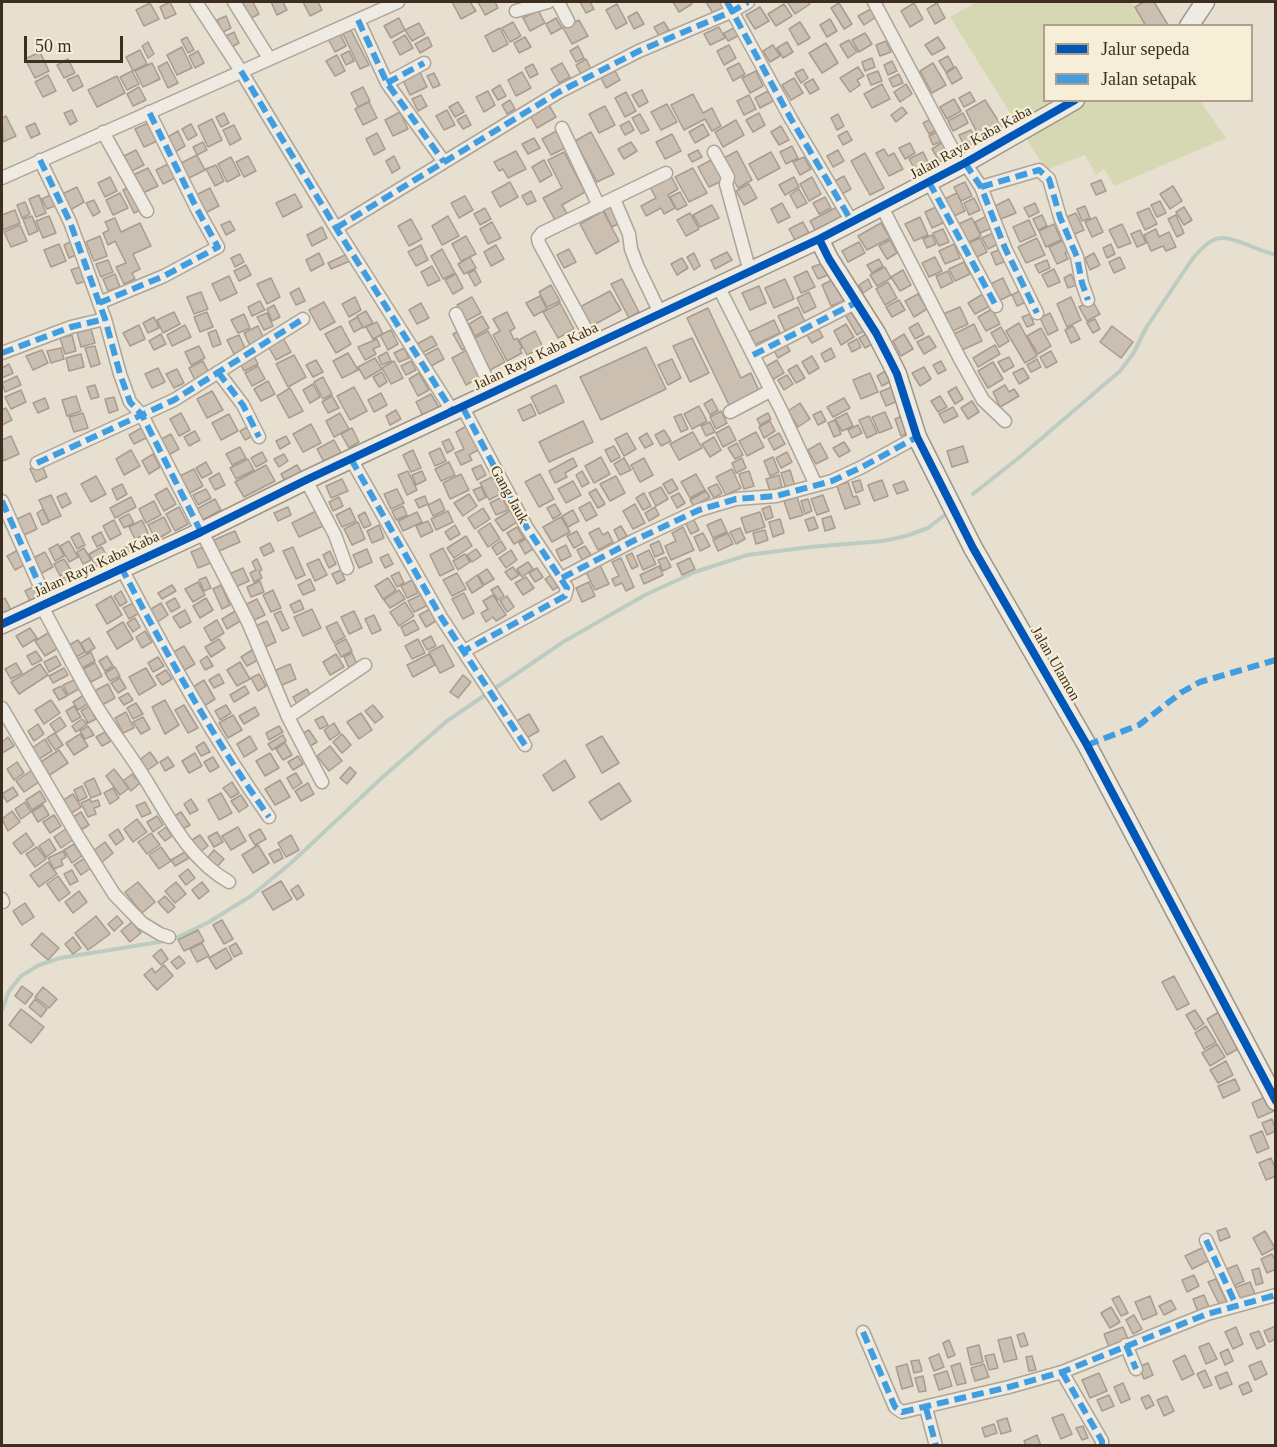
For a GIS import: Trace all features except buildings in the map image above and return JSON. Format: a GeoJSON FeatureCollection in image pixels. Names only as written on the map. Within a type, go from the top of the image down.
{"type":"FeatureCollection","features":[{"type":"Feature","properties":{"kind":"street","name":"Gang Jauk"},"geometry":{"type":"LineString","coordinates":[[196,2],[242,71],[336,228],[458,410],[527,528],[562,578]]}},
{"type":"Feature","properties":{"kind":"street"},"geometry":{"type":"LineString","coordinates":[[234,2],[269,58]]}},
{"type":"Feature","properties":{"kind":"street"},"geometry":{"type":"LineString","coordinates":[[2,177],[398,2]]}},
{"type":"Feature","properties":{"kind":"street"},"geometry":{"type":"LineString","coordinates":[[516,11],[548,2]]}},
{"type":"Feature","properties":{"kind":"street"},"geometry":{"type":"LineString","coordinates":[[558,2],[568,21]]}},
{"type":"Feature","properties":{"kind":"street"},"geometry":{"type":"LineString","coordinates":[[336,228],[558,92],[730,6],[748,2]]}},
{"type":"Feature","properties":{"kind":"street"},"geometry":{"type":"LineString","coordinates":[[874,2],[963,164],[981,187],[1001,239],[1037,314]]}},
{"type":"Feature","properties":{"kind":"street"},"geometry":{"type":"LineString","coordinates":[[1190,24],[1205,2]]}},
{"type":"Feature","properties":{"kind":"street"},"geometry":{"type":"LineString","coordinates":[[730,6],[791,119],[852,222]]}},
{"type":"Feature","properties":{"kind":"street"},"geometry":{"type":"LineString","coordinates":[[358,20],[387,83],[444,162]]}},
{"type":"Feature","properties":{"kind":"street"},"geometry":{"type":"LineString","coordinates":[[387,83],[424,63]]}},
{"type":"Feature","properties":{"kind":"street","name":"Jalan Raya Kaba Kaba"},"geometry":{"type":"LineString","coordinates":[[2,624],[819,239],[963,164],[1072,102]]}},
{"type":"Feature","properties":{"kind":"street"},"geometry":{"type":"LineString","coordinates":[[99,303],[164,276],[218,248],[196,209],[149,112]]}},
{"type":"Feature","properties":{"kind":"street"},"geometry":{"type":"LineString","coordinates":[[562,128],[599,206]]}},
{"type":"Feature","properties":{"kind":"street"},"geometry":{"type":"LineString","coordinates":[[103,132],[147,211]]}},
{"type":"Feature","properties":{"kind":"street"},"geometry":{"type":"LineString","coordinates":[[714,152],[728,177],[726,184],[750,272]]}},
{"type":"Feature","properties":{"kind":"street"},"geometry":{"type":"LineString","coordinates":[[40,160],[70,222],[105,319],[130,402],[142,415],[248,622],[288,717],[322,782]]}},
{"type":"Feature","properties":{"kind":"street"},"geometry":{"type":"LineString","coordinates":[[981,187],[1039,170],[1046,175],[1077,257],[1088,300]]}},
{"type":"Feature","properties":{"kind":"street"},"geometry":{"type":"LineString","coordinates":[[594,344],[538,238],[542,233],[666,173]]}},
{"type":"Feature","properties":{"kind":"street"},"geometry":{"type":"LineString","coordinates":[[929,182],[996,306]]}},
{"type":"Feature","properties":{"kind":"street"},"geometry":{"type":"LineString","coordinates":[[614,199],[630,234],[631,249],[637,265],[660,314]]}},
{"type":"Feature","properties":{"kind":"street"},"geometry":{"type":"LineString","coordinates":[[882,207],[983,400],[1005,421]]}},
{"type":"Feature","properties":{"kind":"street","name":"Jalan Ulamon"},"geometry":{"type":"LineString","coordinates":[[819,239],[829,259],[876,333],[897,374],[917,437],[973,548],[1087,745],[1275,1101]]}},
{"type":"Feature","properties":{"kind":"street"},"geometry":{"type":"LineString","coordinates":[[718,286],[816,485]]}},
{"type":"Feature","properties":{"kind":"street"},"geometry":{"type":"LineString","coordinates":[[753,355],[857,302]]}},
{"type":"Feature","properties":{"kind":"street"},"geometry":{"type":"LineString","coordinates":[[456,314],[493,392]]}},
{"type":"Feature","properties":{"kind":"street"},"geometry":{"type":"LineString","coordinates":[[2,353],[71,327],[105,319]]}},
{"type":"Feature","properties":{"kind":"street"},"geometry":{"type":"LineString","coordinates":[[37,463],[174,400],[303,319]]}},
{"type":"Feature","properties":{"kind":"street"},"geometry":{"type":"LineString","coordinates":[[218,372],[243,405],[259,437]]}},
{"type":"Feature","properties":{"kind":"street"},"geometry":{"type":"LineString","coordinates":[[730,412],[770,391]]}},
{"type":"Feature","properties":{"kind":"street"},"geometry":{"type":"LineString","coordinates":[[468,655],[565,596],[567,588],[562,578],[633,541],[711,506],[736,499],[776,496],[832,481],[917,437]]}},
{"type":"Feature","properties":{"kind":"street"},"geometry":{"type":"LineString","coordinates":[[351,459],[441,617],[525,745]]}},
{"type":"Feature","properties":{"kind":"street"},"geometry":{"type":"LineString","coordinates":[[306,480],[335,535],[347,568]]}},
{"type":"Feature","properties":{"kind":"street"},"geometry":{"type":"LineString","coordinates":[[2,501],[44,604],[92,699],[172,824],[203,864],[229,882]]}},
{"type":"Feature","properties":{"kind":"street"},"geometry":{"type":"LineString","coordinates":[[121,567],[163,648],[240,776],[269,817]]}},
{"type":"Feature","properties":{"kind":"street"},"geometry":{"type":"LineString","coordinates":[[288,717],[365,665]]}},
{"type":"Feature","properties":{"kind":"street"},"geometry":{"type":"LineString","coordinates":[[2,708],[114,894],[142,923],[169,937]]}},
{"type":"Feature","properties":{"kind":"street"},"geometry":{"type":"LineString","coordinates":[[1206,1240],[1236,1305]]}},
{"type":"Feature","properties":{"kind":"street"},"geometry":{"type":"LineString","coordinates":[[863,1332],[895,1407],[902,1412],[926,1408],[1062,1372],[1207,1314],[1275,1295]]}},
{"type":"Feature","properties":{"kind":"street"},"geometry":{"type":"LineString","coordinates":[[1126,1345],[1136,1369]]}},
{"type":"Feature","properties":{"kind":"street"},"geometry":{"type":"LineString","coordinates":[[1062,1372],[1102,1441],[1102,1446]]}},
{"type":"Feature","properties":{"kind":"street"},"geometry":{"type":"LineString","coordinates":[[926,1408],[936,1446]]}},
{"type":"Feature","properties":{"kind":"green space"},"geometry":{"type":"Polygon","coordinates":[[[977,2],[1131,2],[1146,24],[1043,24],[1043,102],[1201,102],[1226,138],[1114,186],[1104,169],[1096,175],[1085,155],[1046,170],[950,17],[977,2]]]}},
{"type":"Feature","properties":{"kind":"waterway"},"geometry":{"type":"LineString","coordinates":[[973,494],[1120,371],[1193,258],[1212,240],[1230,239],[1276,255]]}},
{"type":"Feature","properties":{"kind":"waterway"},"geometry":{"type":"LineString","coordinates":[[2,1010],[9,991],[21,976],[39,965],[60,958],[172,940],[209,922],[251,896],[291,863],[385,775],[447,721],[563,642],[645,595],[695,572],[747,555],[883,541],[906,536],[928,528],[950,511]]}},
{"type":"Feature","properties":{"kind":"marked path"},"geometry":{"type":"LineString","coordinates":[[727,2],[791,119],[852,222]]}},
{"type":"Feature","properties":{"kind":"marked path"},"geometry":{"type":"LineString","coordinates":[[336,228],[559,92],[639,51],[733,11],[748,2]]}},
{"type":"Feature","properties":{"kind":"marked path"},"geometry":{"type":"LineString","coordinates":[[358,20],[387,83],[444,162]]}},
{"type":"Feature","properties":{"kind":"marked path"},"geometry":{"type":"LineString","coordinates":[[387,83],[424,63]]}},
{"type":"Feature","properties":{"kind":"marked path"},"geometry":{"type":"LineString","coordinates":[[241,71],[336,228],[453,412]]}},
{"type":"Feature","properties":{"kind":"marked path"},"geometry":{"type":"LineString","coordinates":[[99,303],[164,276],[218,247],[149,112]]}},
{"type":"Feature","properties":{"kind":"marked path"},"geometry":{"type":"LineString","coordinates":[[40,160],[70,222],[105,319],[130,402],[142,415],[201,532]]}},
{"type":"Feature","properties":{"kind":"marked path"},"geometry":{"type":"LineString","coordinates":[[965,163],[981,187],[1005,248],[1037,313]]}},
{"type":"Feature","properties":{"kind":"marked path"},"geometry":{"type":"LineString","coordinates":[[981,187],[1039,170],[1049,179],[1060,217],[1077,257],[1088,300]]}},
{"type":"Feature","properties":{"kind":"marked path"},"geometry":{"type":"LineString","coordinates":[[929,182],[996,306]]}},
{"type":"Feature","properties":{"kind":"marked path"},"geometry":{"type":"LineString","coordinates":[[753,355],[857,302]]}},
{"type":"Feature","properties":{"kind":"marked path"},"geometry":{"type":"LineString","coordinates":[[2,353],[71,327],[105,319]]}},
{"type":"Feature","properties":{"kind":"marked path"},"geometry":{"type":"LineString","coordinates":[[37,463],[174,400],[303,319]]}},
{"type":"Feature","properties":{"kind":"marked path"},"geometry":{"type":"LineString","coordinates":[[218,372],[243,405],[259,437]]}},
{"type":"Feature","properties":{"kind":"marked path"},"geometry":{"type":"LineString","coordinates":[[463,408],[527,528],[567,588],[565,596],[464,651]]}},
{"type":"Feature","properties":{"kind":"marked path"},"geometry":{"type":"LineString","coordinates":[[562,578],[699,510],[736,499],[776,496],[832,481],[917,437]]}},
{"type":"Feature","properties":{"kind":"marked path"},"geometry":{"type":"LineString","coordinates":[[351,459],[441,617],[525,745]]}},
{"type":"Feature","properties":{"kind":"marked path"},"geometry":{"type":"LineString","coordinates":[[2,501],[47,602]]}},
{"type":"Feature","properties":{"kind":"marked path"},"geometry":{"type":"LineString","coordinates":[[121,567],[191,695],[269,817]]}},
{"type":"Feature","properties":{"kind":"marked path"},"geometry":{"type":"LineString","coordinates":[[1087,745],[1139,725],[1182,692],[1200,682],[1276,660]]}},
{"type":"Feature","properties":{"kind":"marked path"},"geometry":{"type":"LineString","coordinates":[[1206,1240],[1236,1305]]}},
{"type":"Feature","properties":{"kind":"marked path"},"geometry":{"type":"LineString","coordinates":[[863,1332],[895,1407],[902,1412],[1062,1372],[1207,1314],[1276,1295]]}},
{"type":"Feature","properties":{"kind":"marked path"},"geometry":{"type":"LineString","coordinates":[[1126,1345],[1136,1369]]}},
{"type":"Feature","properties":{"kind":"marked path"},"geometry":{"type":"LineString","coordinates":[[1062,1372],[1102,1441],[1102,1446]]}},
{"type":"Feature","properties":{"kind":"marked path"},"geometry":{"type":"LineString","coordinates":[[926,1408],[936,1446]]}},
{"type":"Feature","properties":{"kind":"cycle path"},"geometry":{"type":"LineString","coordinates":[[2,624],[819,239],[965,163],[1072,102]]}},
{"type":"Feature","properties":{"kind":"cycle path"},"geometry":{"type":"LineString","coordinates":[[819,239],[829,259],[876,333],[897,374],[917,437],[973,548],[1087,745],[1276,1101]]}}]}
